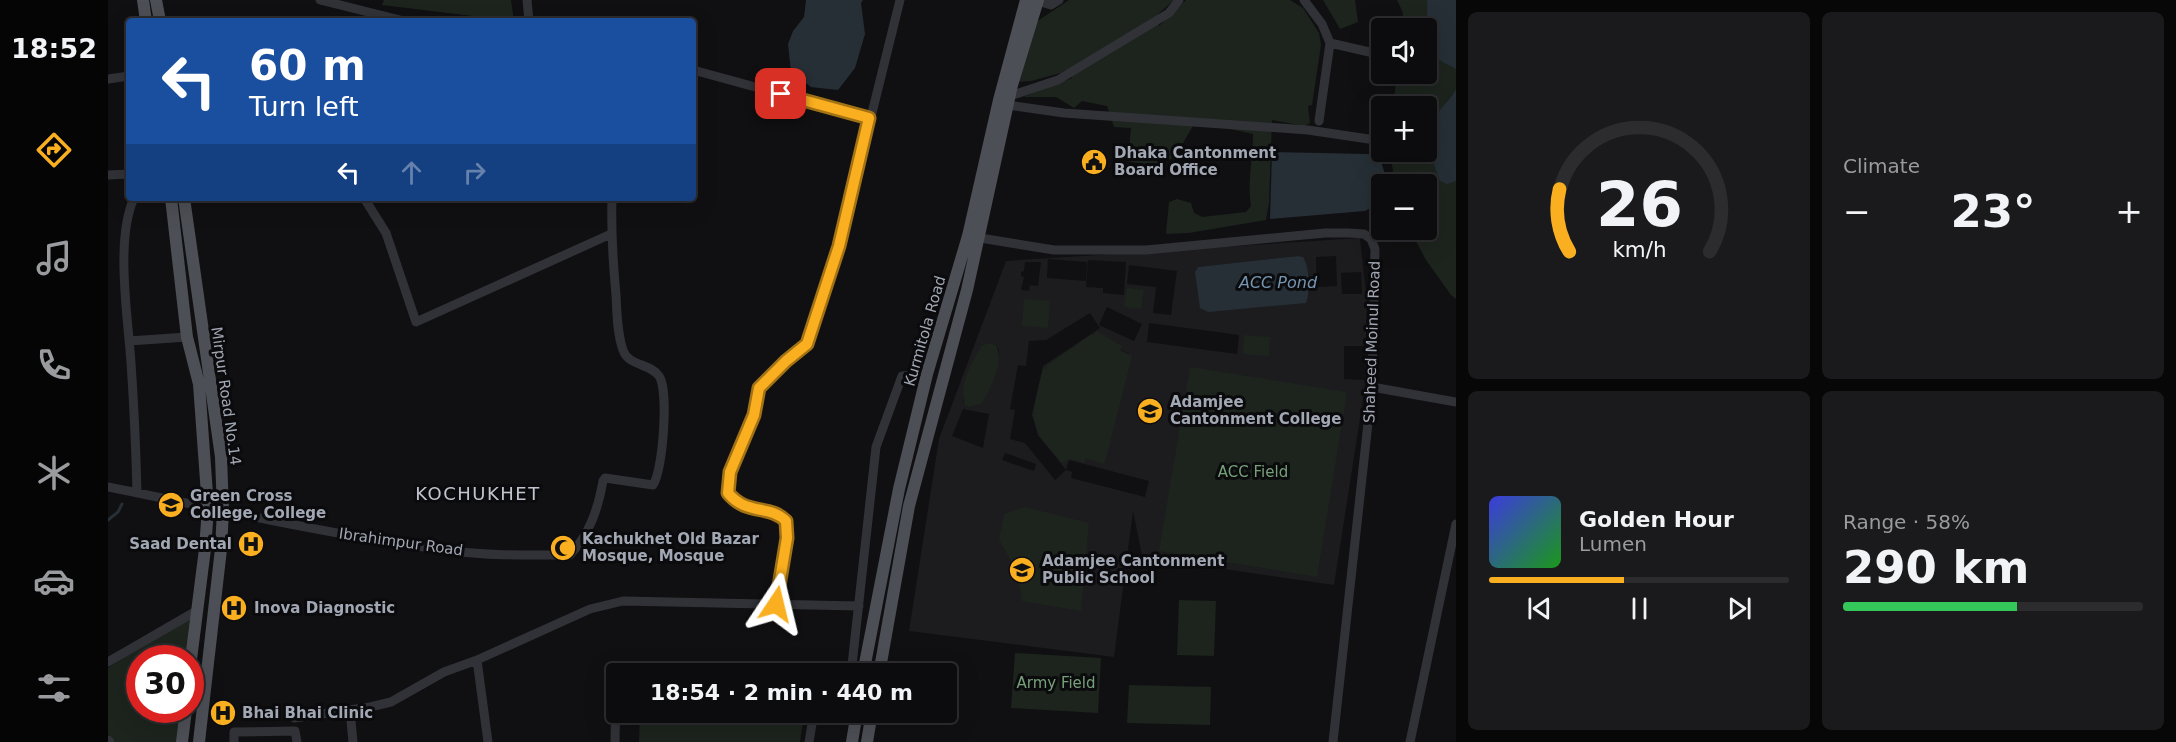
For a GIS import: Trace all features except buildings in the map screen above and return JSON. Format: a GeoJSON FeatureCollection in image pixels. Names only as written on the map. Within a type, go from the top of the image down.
{"type":"FeatureCollection","features":[{"type":"Feature","properties":{"kind":"main road"},"geometry":{"type":"LineString","coordinates":[[143,0],[146,18]]}},
{"type":"Feature","properties":{"kind":"main road"},"geometry":{"type":"LineString","coordinates":[[156,0],[159,18]]}},
{"type":"Feature","properties":{"kind":"main road","name":"Kurmitola Road"},"geometry":{"type":"LineString","coordinates":[[865,663],[899,489],[927,374],[973,237],[1005,100],[1034,0]]}},
{"type":"Feature","properties":{"kind":"main road","name":"Mirpur Road No.14"},"geometry":{"type":"LineString","coordinates":[[171,201],[187,337],[199,384],[208,508],[193,645]]}},
{"type":"Feature","properties":{"kind":"main road","name":"Mirpur Road No.14"},"geometry":{"type":"LineString","coordinates":[[184,201],[220,458],[223,510],[221,549],[199,742]]}},
{"type":"Feature","properties":{"kind":"main road","name":"Kurmitola Road"},"geometry":{"type":"LineString","coordinates":[[881,663],[909,506],[967,290],[973,237]]}},
{"type":"Feature","properties":{"kind":"main road"},"geometry":{"type":"LineString","coordinates":[[182,742],[184,723]]}},
{"type":"Feature","properties":{"kind":"main road"},"geometry":{"type":"LineString","coordinates":[[852,742],[855,723]]}},
{"type":"Feature","properties":{"kind":"main road"},"geometry":{"type":"LineString","coordinates":[[867,742],[870,723]]}},
{"type":"Feature","properties":{"kind":"street"},"geometry":{"type":"LineString","coordinates":[[320,0],[392,18]]}},
{"type":"Feature","properties":{"kind":"street"},"geometry":{"type":"LineString","coordinates":[[527,0],[529,18]]}},
{"type":"Feature","properties":{"kind":"street"},"geometry":{"type":"LineString","coordinates":[[776,604],[787,538],[786,521],[782,517],[735,502],[728,493],[730,472],[754,415],[759,388],[807,344],[839,246],[900,0]]}},
{"type":"Feature","properties":{"kind":"street"},"geometry":{"type":"LineString","coordinates":[[1034,0],[1051,5],[1059,0]]}},
{"type":"Feature","properties":{"kind":"street"},"geometry":{"type":"LineString","coordinates":[[1005,100],[1058,80],[1169,13],[1179,0]]}},
{"type":"Feature","properties":{"kind":"street"},"geometry":{"type":"LineString","coordinates":[[1304,0],[1322,24],[1330,43],[1319,121]]}},
{"type":"Feature","properties":{"kind":"street"},"geometry":{"type":"LineString","coordinates":[[1330,43],[1371,52]]}},
{"type":"Feature","properties":{"kind":"street"},"geometry":{"type":"LineString","coordinates":[[696,71],[869,118]]}},
{"type":"Feature","properties":{"kind":"street"},"geometry":{"type":"LineString","coordinates":[[108,79],[126,76]]}},
{"type":"Feature","properties":{"kind":"street"},"geometry":{"type":"LineString","coordinates":[[1005,100],[1064,113],[1308,130],[1371,139]]}},
{"type":"Feature","properties":{"kind":"street"},"geometry":{"type":"LineString","coordinates":[[108,175],[126,174]]}},
{"type":"Feature","properties":{"kind":"street"},"geometry":{"type":"LineString","coordinates":[[133,201],[123,249],[137,493]]}},
{"type":"Feature","properties":{"kind":"street"},"geometry":{"type":"LineString","coordinates":[[366,201],[386,233],[416,321],[611,234],[612,201]]}},
{"type":"Feature","properties":{"kind":"street","name":"Shaheed Moinul Road"},"geometry":{"type":"LineString","coordinates":[[973,237],[1054,250],[1146,250],[1325,233],[1364,234],[1371,239],[1375,249],[1372,387],[1333,742]]}},
{"type":"Feature","properties":{"kind":"street","name":"Ibrahimpur Road"},"geometry":{"type":"LineString","coordinates":[[108,487],[361,538],[483,554],[570,555],[582,541],[598,508],[605,478],[653,484],[656,480],[665,402],[662,382],[657,374],[628,359],[623,351],[618,327],[611,234]]}},
{"type":"Feature","properties":{"kind":"street"},"geometry":{"type":"LineString","coordinates":[[129,342],[187,337]]}},
{"type":"Feature","properties":{"kind":"street"},"geometry":{"type":"LineString","coordinates":[[852,663],[876,447],[902,375],[927,374]]}},
{"type":"Feature","properties":{"kind":"street"},"geometry":{"type":"LineString","coordinates":[[1372,387],[1456,402]]}},
{"type":"Feature","properties":{"kind":"street"},"geometry":{"type":"LineString","coordinates":[[1410,742],[1456,524]]}},
{"type":"Feature","properties":{"kind":"street"},"geometry":{"type":"LineString","coordinates":[[294,718],[391,702],[444,672],[477,660],[590,609],[623,601],[859,606]]}},
{"type":"Feature","properties":{"kind":"street"},"geometry":{"type":"LineString","coordinates":[[108,662],[198,610]]}},
{"type":"Feature","properties":{"kind":"street"},"geometry":{"type":"LineString","coordinates":[[477,660],[488,742]]}},
{"type":"Feature","properties":{"kind":"street"},"geometry":{"type":"LineString","coordinates":[[350,710],[353,742]]}},
{"type":"Feature","properties":{"kind":"street"},"geometry":{"type":"LineString","coordinates":[[615,723],[615,742]]}},
{"type":"Feature","properties":{"kind":"street"},"geometry":{"type":"LineString","coordinates":[[809,742],[812,723]]}},
{"type":"Feature","properties":{"kind":"street"},"geometry":{"type":"LineString","coordinates":[[234,742],[234,732],[295,731],[297,742]]}},
{"type":"Feature","properties":{"kind":"shaded area"},"geometry":{"type":"Polygon","coordinates":[[[1360,238],[1367,303],[1366,380],[1334,585],[1149,558],[1142,555],[1133,511],[1114,657],[909,631],[939,439],[1006,261],[1360,238]],[[1298,256],[1198,267],[1196,270],[1305,259],[1298,256]],[[1336,256],[1316,257],[1317,287],[1337,286],[1336,256]],[[1048,259],[1047,278],[1086,281],[1087,262],[1048,259]],[[1088,260],[1086,287],[1103,288],[1103,293],[1124,295],[1126,262],[1088,260]],[[1025,262],[1021,276],[1024,277],[1021,290],[1029,291],[1030,285],[1038,286],[1041,262],[1025,262]],[[1129,265],[1127,284],[1156,287],[1153,313],[1171,315],[1177,271],[1129,265]],[[1361,272],[1341,273],[1342,294],[1362,294],[1361,272]],[[1107,307],[1099,325],[1134,341],[1142,324],[1107,307]],[[1090,313],[1046,340],[1029,341],[1026,366],[1018,365],[1010,409],[1015,410],[1010,439],[1025,443],[1055,480],[1066,470],[1038,435],[1032,414],[1043,366],[1100,328],[1090,313]],[[1149,323],[1147,342],[1237,354],[1239,335],[1149,323]],[[1094,336],[1048,368],[1036,412],[1089,445],[1129,354],[1094,336]],[[990,343],[982,345],[966,377],[963,400],[969,407],[982,404],[998,361],[999,350],[996,345],[990,343]],[[1344,346],[1344,379],[1365,380],[1366,346],[1344,346]],[[963,409],[952,436],[983,448],[989,414],[963,409]],[[1005,453],[1002,460],[1034,471],[1036,464],[1005,453]],[[1069,460],[1066,470],[1072,472],[1071,478],[1145,497],[1149,481],[1069,460]]]}},
{"type":"Feature","properties":{"kind":"green space"},"geometry":{"type":"Polygon","coordinates":[[[384,0],[511,0],[514,18],[489,18],[382,5],[384,0]]]}},
{"type":"Feature","properties":{"kind":"green space"},"geometry":{"type":"Polygon","coordinates":[[[1069,0],[1174,0],[1158,14],[1159,26],[1186,0],[1290,0],[1303,8],[1319,33],[1321,45],[1312,105],[1308,106],[1310,123],[1304,126],[1272,120],[1269,203],[1266,220],[1189,233],[1166,234],[1169,202],[1177,199],[1191,203],[1194,213],[1202,217],[1246,212],[1251,206],[1253,134],[1217,126],[1194,124],[1175,157],[1153,166],[1128,161],[1131,128],[1114,127],[1107,106],[1082,101],[1074,108],[1056,97],[1023,97],[1072,78],[1072,74],[1068,71],[1031,81],[1016,82],[1036,22],[1069,0]]]}},
{"type":"Feature","properties":{"kind":"green space"},"geometry":{"type":"Polygon","coordinates":[[[1323,0],[1355,0],[1358,22],[1340,29],[1323,0]]]}},
{"type":"Feature","properties":{"kind":"green space"},"geometry":{"type":"Polygon","coordinates":[[[1397,0],[1456,0],[1456,299],[1426,260],[1415,240],[1437,240],[1437,174],[1393,174],[1392,162],[1437,162],[1437,96],[1394,96],[1396,84],[1437,84],[1437,18],[1402,18],[1403,13],[1397,0]]]}},
{"type":"Feature","properties":{"kind":"green space"},"geometry":{"type":"Polygon","coordinates":[[[1127,288],[1144,290],[1141,309],[1124,307],[1127,288]]]}},
{"type":"Feature","properties":{"kind":"green space"},"geometry":{"type":"Polygon","coordinates":[[[1024,299],[1050,301],[1048,328],[1022,326],[1024,299]]]}},
{"type":"Feature","properties":{"kind":"green space"},"geometry":{"type":"Polygon","coordinates":[[[1096,331],[1122,346],[1120,350],[1132,356],[1108,451],[1104,464],[1086,458],[1084,463],[1069,459],[1062,463],[1038,435],[1040,433],[1038,433],[1032,414],[1036,413],[1033,412],[1043,368],[1047,369],[1046,366],[1092,334],[1093,336],[1096,331]]]}},
{"type":"Feature","properties":{"kind":"green space"},"geometry":{"type":"Polygon","coordinates":[[[1244,335],[1270,337],[1269,356],[1243,354],[1244,335]]]}},
{"type":"Feature","properties":{"kind":"green space"},"geometry":{"type":"Polygon","coordinates":[[[990,343],[996,345],[998,367],[982,404],[969,407],[965,405],[963,398],[967,374],[982,345],[990,343]]]}},
{"type":"Feature","properties":{"kind":"green space","name":"ACC Field"},"geometry":{"type":"Polygon","coordinates":[[[1190,367],[1347,392],[1317,577],[1159,551],[1190,367]]]}},
{"type":"Feature","properties":{"kind":"green space"},"geometry":{"type":"Polygon","coordinates":[[[1025,507],[1089,523],[1081,611],[1022,601],[1017,571],[999,540],[1004,514],[1025,507]]]}},
{"type":"Feature","properties":{"kind":"green space"},"geometry":{"type":"Polygon","coordinates":[[[1179,600],[1216,601],[1214,656],[1177,655],[1179,600]]]}},
{"type":"Feature","properties":{"kind":"green space"},"geometry":{"type":"Polygon","coordinates":[[[194,615],[190,645],[145,645],[194,615]]]}},
{"type":"Feature","properties":{"kind":"green space","name":"Army Field"},"geometry":{"type":"Polygon","coordinates":[[[1015,653],[1101,658],[1098,713],[1011,708],[1015,653]]]}},
{"type":"Feature","properties":{"kind":"green space"},"geometry":{"type":"Polygon","coordinates":[[[126,657],[126,723],[181,723],[179,742],[115,742],[108,734],[108,668],[126,657]]]}},
{"type":"Feature","properties":{"kind":"green space","name":"Army Field"},"geometry":{"type":"Polygon","coordinates":[[[1129,685],[1211,687],[1210,725],[1127,723],[1129,685]]]}},
{"type":"Feature","properties":{"kind":"green space"},"geometry":{"type":"Polygon","coordinates":[[[640,723],[803,723],[800,742],[639,742],[640,723]]]}},
{"type":"Feature","properties":{"kind":"water"},"geometry":{"type":"Polygon","coordinates":[[[806,0],[863,0],[861,3],[865,34],[855,68],[838,90],[811,87],[791,72],[788,44],[793,31],[804,17],[806,0]]]}},
{"type":"Feature","properties":{"kind":"water"},"geometry":{"type":"Polygon","coordinates":[[[1427,0],[1456,0],[1456,69],[1437,57],[1437,18],[1428,18],[1427,0]]]}},
{"type":"Feature","properties":{"kind":"water"},"geometry":{"type":"Polygon","coordinates":[[[1456,89],[1456,181],[1447,184],[1440,181],[1434,162],[1437,162],[1437,115],[1456,89]]]}},
{"type":"Feature","properties":{"kind":"water"},"geometry":{"type":"Polygon","coordinates":[[[1272,152],[1367,154],[1371,155],[1371,162],[1381,162],[1385,174],[1371,174],[1371,208],[1365,211],[1270,219],[1272,152]]]}},
{"type":"Feature","properties":{"kind":"water","name":"ACC Pond"},"geometry":{"type":"Polygon","coordinates":[[[1303,257],[1308,273],[1309,286],[1306,303],[1208,312],[1200,308],[1195,272],[1198,267],[1303,257]]]}},
{"type":"Feature","properties":{"kind":"waterway"},"geometry":{"type":"LineString","coordinates":[[108,520],[118,512],[122,504]]}},
{"type":"Feature","properties":{"kind":"place","name":"Dhaka Cantonment Board Office"},"geometry":{"type":"Point","coordinates":[1094,162]}},
{"type":"Feature","properties":{"kind":"place","name":"Adamjee Cantonment College"},"geometry":{"type":"Point","coordinates":[1150,411]}},
{"type":"Feature","properties":{"kind":"place","name":"Green Cross College, College"},"geometry":{"type":"Point","coordinates":[171,505]}},
{"type":"Feature","properties":{"kind":"place","name":"Saad Dental"},"geometry":{"type":"Point","coordinates":[251,544]}},
{"type":"Feature","properties":{"kind":"place","name":"Kachukhet Old Bazar Mosque, Mosque"},"geometry":{"type":"Point","coordinates":[563,548]}},
{"type":"Feature","properties":{"kind":"place","name":"Adamjee Cantonment Public School"},"geometry":{"type":"Point","coordinates":[1022,570]}},
{"type":"Feature","properties":{"kind":"place","name":"Inova Diagnostic"},"geometry":{"type":"Point","coordinates":[234,608]}},
{"type":"Feature","properties":{"kind":"place","name":"Bhai Bhai Clinic"},"geometry":{"type":"Point","coordinates":[223,713]}},
{"type":"Feature","properties":{"kind":"district","name":"KOCHUKHET"},"geometry":{"type":"Point","coordinates":[478,494]}},
{"type":"Feature","properties":{"kind":"route"},"geometry":{"type":"LineString","coordinates":[[776,604],[787,538],[786,521],[782,517],[735,502],[728,493],[728,482],[754,415],[759,388],[807,344],[839,246],[869,118],[781,94]]}}]}
